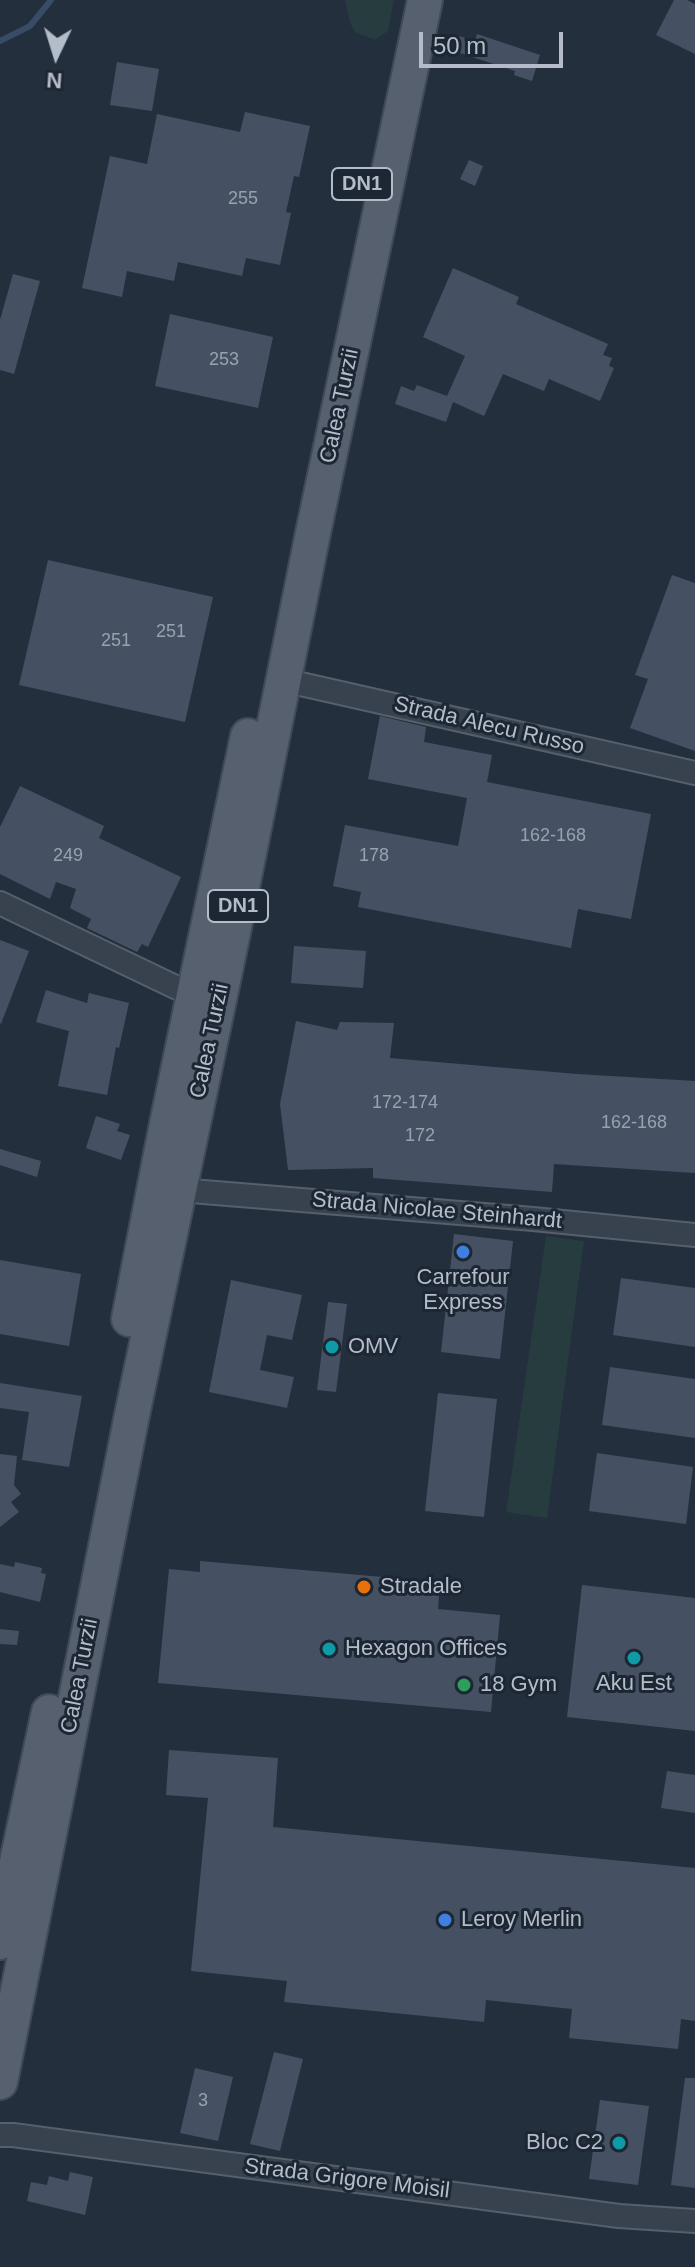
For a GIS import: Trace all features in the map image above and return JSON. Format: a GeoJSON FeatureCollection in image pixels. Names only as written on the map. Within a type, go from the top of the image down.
{"type":"FeatureCollection","features":[{"type":"Feature","properties":{"kind":"main road","name":"Calea Turzii"},"geometry":{"type":"LineString","coordinates":[[0,1942],[401,0]]}},
{"type":"Feature","properties":{"kind":"main road","name":"Calea Turzii"},"geometry":{"type":"LineString","coordinates":[[0,2082],[83,1652],[425,0]]}},
{"type":"Feature","properties":{"kind":"street","name":"Strada Alecu Russo"},"geometry":{"type":"LineString","coordinates":[[283,680],[695,773]]}},
{"type":"Feature","properties":{"kind":"street"},"geometry":{"type":"LineString","coordinates":[[0,903],[194,996]]}},
{"type":"Feature","properties":{"kind":"street","name":"Strada Nicolae Steinhardt"},"geometry":{"type":"LineString","coordinates":[[179,1190],[695,1235]]}},
{"type":"Feature","properties":{"kind":"street","name":"Strada Grigore Moisil"},"geometry":{"type":"LineString","coordinates":[[0,2135],[619,2216],[695,2221]]}},
{"type":"Feature","properties":{"kind":"green space"},"geometry":{"type":"Polygon","coordinates":[[[345,0],[394,0],[388,31],[375,40],[355,32],[345,0]]]}},
{"type":"Feature","properties":{"kind":"green space"},"geometry":{"type":"Polygon","coordinates":[[[546,1236],[584,1241],[547,1518],[506,1512],[546,1236]]]}},
{"type":"Feature","properties":{"kind":"building"},"geometry":{"type":"Polygon","coordinates":[[[674,0],[687,0],[695,4],[695,54],[656,35],[674,0]]]}},
{"type":"Feature","properties":{"kind":"building"},"geometry":{"type":"Polygon","coordinates":[[[477,34],[540,55],[532,81],[514,75],[515,71],[454,51],[459,36],[475,41],[477,34]]]}},
{"type":"Feature","properties":{"kind":"building"},"geometry":{"type":"Polygon","coordinates":[[[117,62],[159,69],[152,111],[110,105],[117,62]]]}},
{"type":"Feature","properties":{"kind":"building"},"geometry":{"type":"Polygon","coordinates":[[[245,112],[310,126],[299,177],[294,176],[286,212],[291,213],[280,265],[246,258],[242,276],[178,262],[174,281],[127,271],[122,297],[82,288],[110,156],[147,164],[157,114],[240,132],[245,112]]]}},
{"type":"Feature","properties":{"kind":"building"},"geometry":{"type":"Polygon","coordinates":[[[469,160],[483,166],[475,186],[460,179],[469,160]]]}},
{"type":"Feature","properties":{"kind":"building"},"geometry":{"type":"Polygon","coordinates":[[[453,268],[519,297],[516,304],[608,344],[603,355],[612,358],[609,366],[614,368],[600,401],[549,379],[544,391],[503,374],[484,416],[453,402],[446,422],[395,404],[401,386],[414,391],[417,385],[447,396],[465,356],[423,337],[453,268]]]}},
{"type":"Feature","properties":{"kind":"building"},"geometry":{"type":"Polygon","coordinates":[[[13,274],[40,281],[14,374],[0,370],[0,320],[13,274]]]}},
{"type":"Feature","properties":{"kind":"building"},"geometry":{"type":"Polygon","coordinates":[[[170,314],[273,337],[258,408],[155,386],[170,314]]]}},
{"type":"Feature","properties":{"kind":"building"},"geometry":{"type":"Polygon","coordinates":[[[48,560],[213,597],[185,722],[19,685],[48,560]]]}},
{"type":"Feature","properties":{"kind":"building"},"geometry":{"type":"Polygon","coordinates":[[[672,575],[695,583],[695,751],[630,728],[648,679],[635,675],[672,575]]]}},
{"type":"Feature","properties":{"kind":"building"},"geometry":{"type":"Polygon","coordinates":[[[380,716],[426,727],[424,742],[492,755],[487,782],[651,814],[631,919],[578,909],[571,948],[358,907],[361,892],[333,886],[345,825],[458,846],[467,798],[368,779],[380,716]]]}},
{"type":"Feature","properties":{"kind":"building"},"geometry":{"type":"Polygon","coordinates":[[[20,786],[104,826],[99,838],[181,877],[148,947],[142,944],[137,952],[87,928],[91,919],[70,908],[76,889],[56,882],[50,899],[0,874],[0,827],[20,786]]]}},
{"type":"Feature","properties":{"kind":"building"},"geometry":{"type":"Polygon","coordinates":[[[0,940],[29,951],[1,1024],[0,1023],[0,940]]]}},
{"type":"Feature","properties":{"kind":"building"},"geometry":{"type":"Polygon","coordinates":[[[294,946],[366,951],[363,988],[291,983],[294,946]]]}},
{"type":"Feature","properties":{"kind":"building"},"geometry":{"type":"Polygon","coordinates":[[[46,990],[87,1003],[89,993],[129,1003],[119,1048],[116,1047],[107,1095],[58,1086],[69,1031],[36,1022],[46,990]]]}},
{"type":"Feature","properties":{"kind":"building"},"geometry":{"type":"Polygon","coordinates":[[[296,1021],[337,1030],[340,1022],[394,1023],[390,1058],[695,1081],[695,1173],[554,1164],[552,1192],[373,1178],[373,1168],[288,1170],[280,1104],[296,1021]]]}},
{"type":"Feature","properties":{"kind":"building"},"geometry":{"type":"Polygon","coordinates":[[[96,1116],[120,1124],[117,1131],[130,1135],[121,1160],[86,1148],[96,1116]]]}},
{"type":"Feature","properties":{"kind":"building"},"geometry":{"type":"Polygon","coordinates":[[[0,1149],[41,1161],[37,1177],[0,1165],[0,1149]]]}},
{"type":"Feature","properties":{"kind":"building"},"geometry":{"type":"Polygon","coordinates":[[[454,1234],[513,1241],[500,1359],[441,1352],[454,1234]]]}},
{"type":"Feature","properties":{"kind":"building"},"geometry":{"type":"Polygon","coordinates":[[[0,1260],[81,1274],[69,1346],[0,1334],[0,1260]]]}},
{"type":"Feature","properties":{"kind":"building"},"geometry":{"type":"Polygon","coordinates":[[[621,1278],[695,1288],[695,1347],[613,1335],[621,1278]]]}},
{"type":"Feature","properties":{"kind":"building","name":"OMV"},"geometry":{"type":"Polygon","coordinates":[[[231,1280],[302,1295],[292,1340],[267,1335],[260,1370],[294,1377],[287,1408],[209,1392],[231,1280]]]}},
{"type":"Feature","properties":{"kind":"building","name":"OMV"},"geometry":{"type":"Polygon","coordinates":[[[328,1302],[347,1304],[336,1392],[317,1390],[328,1302]]]}},
{"type":"Feature","properties":{"kind":"building"},"geometry":{"type":"Polygon","coordinates":[[[610,1367],[695,1379],[695,1438],[602,1425],[610,1367]]]}},
{"type":"Feature","properties":{"kind":"building"},"geometry":{"type":"Polygon","coordinates":[[[0,1383],[82,1396],[69,1467],[22,1460],[29,1412],[0,1408],[0,1383]]]}},
{"type":"Feature","properties":{"kind":"building"},"geometry":{"type":"Polygon","coordinates":[[[438,1393],[497,1399],[484,1517],[425,1511],[438,1393]]]}},
{"type":"Feature","properties":{"kind":"building"},"geometry":{"type":"Polygon","coordinates":[[[597,1453],[693,1467],[686,1524],[589,1511],[597,1453]]]}},
{"type":"Feature","properties":{"kind":"building"},"geometry":{"type":"Polygon","coordinates":[[[0,1454],[17,1456],[14,1485],[21,1494],[11,1502],[19,1512],[0,1527],[0,1454]]]}},
{"type":"Feature","properties":{"kind":"building","name":"Hexagon Offices"},"geometry":{"type":"Polygon","coordinates":[[[200,1561],[440,1582],[438,1609],[500,1615],[491,1712],[158,1683],[169,1569],[200,1572],[200,1561]]]}},
{"type":"Feature","properties":{"kind":"building"},"geometry":{"type":"Polygon","coordinates":[[[15,1562],[42,1568],[41,1573],[46,1574],[40,1602],[0,1592],[0,1564],[14,1567],[15,1562]]]}},
{"type":"Feature","properties":{"kind":"building","name":"Aku Est"},"geometry":{"type":"Polygon","coordinates":[[[582,1585],[695,1598],[695,1731],[567,1717],[582,1585]]]}},
{"type":"Feature","properties":{"kind":"building"},"geometry":{"type":"Polygon","coordinates":[[[0,1629],[19,1631],[17,1645],[0,1644],[0,1629]]]}},
{"type":"Feature","properties":{"kind":"building","name":"Leroy Merlin"},"geometry":{"type":"Polygon","coordinates":[[[169,1750],[278,1758],[273,1827],[695,1868],[695,2021],[681,2019],[678,2049],[569,2038],[572,2009],[486,2000],[484,2022],[284,2002],[287,1981],[191,1971],[208,1798],[166,1795],[169,1750]]]}},
{"type":"Feature","properties":{"kind":"building"},"geometry":{"type":"Polygon","coordinates":[[[667,1771],[695,1775],[695,1813],[661,1808],[667,1771]]]}},
{"type":"Feature","properties":{"kind":"building"},"geometry":{"type":"Polygon","coordinates":[[[274,2052],[303,2059],[280,2151],[250,2144],[274,2052]]]}},
{"type":"Feature","properties":{"kind":"building"},"geometry":{"type":"Polygon","coordinates":[[[195,2068],[233,2077],[218,2141],[180,2133],[195,2068]]]}},
{"type":"Feature","properties":{"kind":"building"},"geometry":{"type":"Polygon","coordinates":[[[685,2078],[695,2078],[695,2188],[671,2185],[685,2078]]]}},
{"type":"Feature","properties":{"kind":"building","name":"Bloc C2"},"geometry":{"type":"Polygon","coordinates":[[[600,2100],[649,2106],[638,2185],[589,2179],[600,2100]]]}},
{"type":"Feature","properties":{"kind":"building"},"geometry":{"type":"Polygon","coordinates":[[[70,2172],[93,2177],[85,2215],[27,2201],[31,2182],[47,2185],[49,2176],[68,2181],[70,2172]]]}},
{"type":"Feature","properties":{"kind":"waterway"},"geometry":{"type":"LineString","coordinates":[[0,41],[30,26],[51,0]]}},
{"type":"Feature","properties":{"kind":"place","name":"Carrefour Express"},"geometry":{"type":"Point","coordinates":[463,1252]}},
{"type":"Feature","properties":{"kind":"place","name":"OMV"},"geometry":{"type":"Point","coordinates":[332,1347]}},
{"type":"Feature","properties":{"kind":"place","name":"Stradale"},"geometry":{"type":"Point","coordinates":[364,1587]}},
{"type":"Feature","properties":{"kind":"place","name":"Hexagon Offices"},"geometry":{"type":"Point","coordinates":[329,1649]}},
{"type":"Feature","properties":{"kind":"place","name":"Aku Est"},"geometry":{"type":"Point","coordinates":[634,1658]}},
{"type":"Feature","properties":{"kind":"place","name":"18 Gym"},"geometry":{"type":"Point","coordinates":[464,1685]}},
{"type":"Feature","properties":{"kind":"place","name":"Leroy Merlin"},"geometry":{"type":"Point","coordinates":[445,1920]}},
{"type":"Feature","properties":{"kind":"place","name":"Bloc C2"},"geometry":{"type":"Point","coordinates":[619,2143]}}]}
